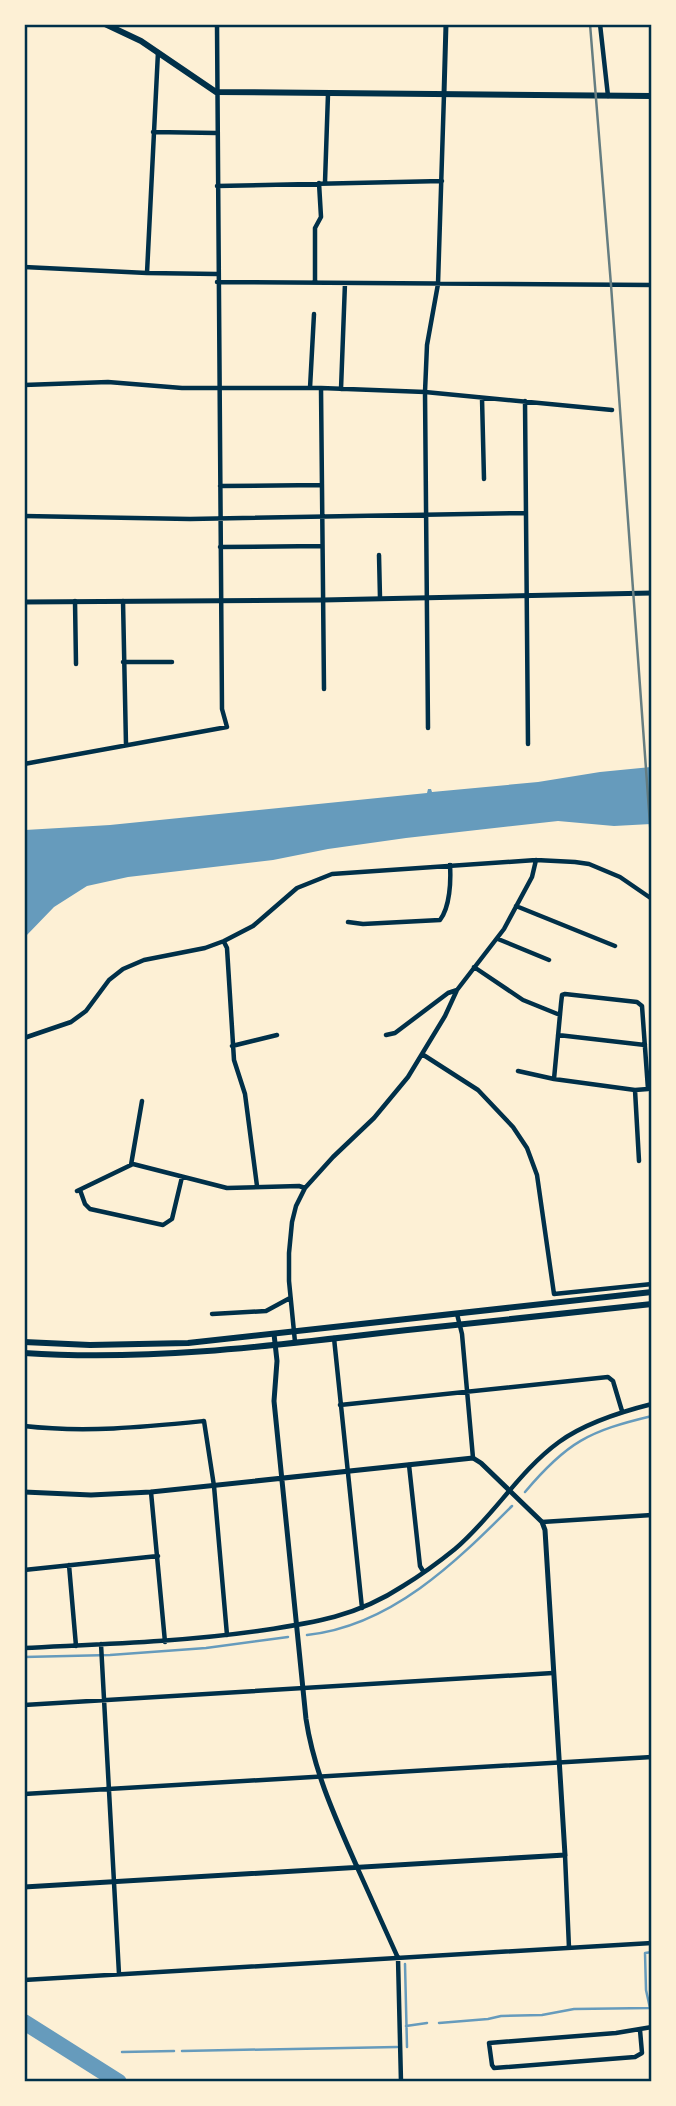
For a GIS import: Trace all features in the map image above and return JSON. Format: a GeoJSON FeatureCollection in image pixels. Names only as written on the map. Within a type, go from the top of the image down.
{"type":"FeatureCollection","features":[{"type":"Feature","properties":{"kind":"main road"},"geometry":{"type":"LineString","coordinates":[[105,24],[127,33],[216,92],[652,96]]}},
{"type":"Feature","properties":{"kind":"main road"},"geometry":{"type":"LineString","coordinates":[[24,1342],[90,1345],[188,1343],[652,1292]]}},
{"type":"Feature","properties":{"kind":"main road"},"geometry":{"type":"LineString","coordinates":[[24,1353],[90,1356],[190,1352],[652,1304]]}},
{"type":"Feature","properties":{"kind":"street"},"geometry":{"type":"LineString","coordinates":[[24,764],[227,727],[222,709],[220,601],[216,24]]}},
{"type":"Feature","properties":{"kind":"street"},"geometry":{"type":"LineString","coordinates":[[428,728],[425,392],[427,345],[438,284],[446,24]]}},
{"type":"Feature","properties":{"kind":"street"},"geometry":{"type":"LineString","coordinates":[[600,24],[608,96]]}},
{"type":"Feature","properties":{"kind":"street"},"geometry":{"type":"LineString","coordinates":[[147,273],[158,52]]}},
{"type":"Feature","properties":{"kind":"street"},"geometry":{"type":"LineString","coordinates":[[315,282],[315,228],[321,216],[328,94]]}},
{"type":"Feature","properties":{"kind":"street"},"geometry":{"type":"LineString","coordinates":[[153,132],[217,133]]}},
{"type":"Feature","properties":{"kind":"street"},"geometry":{"type":"LineString","coordinates":[[217,186],[442,181]]}},
{"type":"Feature","properties":{"kind":"street"},"geometry":{"type":"LineString","coordinates":[[24,267],[217,274]]}},
{"type":"Feature","properties":{"kind":"street"},"geometry":{"type":"LineString","coordinates":[[217,282],[652,285]]}},
{"type":"Feature","properties":{"kind":"street"},"geometry":{"type":"LineString","coordinates":[[341,389],[345,283]]}},
{"type":"Feature","properties":{"kind":"street"},"geometry":{"type":"LineString","coordinates":[[310,388],[314,314]]}},
{"type":"Feature","properties":{"kind":"street"},"geometry":{"type":"LineString","coordinates":[[24,385],[108,382],[183,388],[321,388],[425,392],[612,410]]}},
{"type":"Feature","properties":{"kind":"street"},"geometry":{"type":"LineString","coordinates":[[321,388],[324,690]]}},
{"type":"Feature","properties":{"kind":"street"},"geometry":{"type":"LineString","coordinates":[[482,398],[484,479]]}},
{"type":"Feature","properties":{"kind":"street"},"geometry":{"type":"LineString","coordinates":[[525,401],[528,744]]}},
{"type":"Feature","properties":{"kind":"street"},"geometry":{"type":"LineString","coordinates":[[220,486],[321,485]]}},
{"type":"Feature","properties":{"kind":"street"},"geometry":{"type":"LineString","coordinates":[[24,516],[190,519],[525,513]]}},
{"type":"Feature","properties":{"kind":"street"},"geometry":{"type":"LineString","coordinates":[[220,547],[322,546]]}},
{"type":"Feature","properties":{"kind":"street"},"geometry":{"type":"LineString","coordinates":[[379,555],[380,598]]}},
{"type":"Feature","properties":{"kind":"street"},"geometry":{"type":"LineString","coordinates":[[24,602],[323,600],[652,593]]}},
{"type":"Feature","properties":{"kind":"street"},"geometry":{"type":"LineString","coordinates":[[75,601],[76,664]]}},
{"type":"Feature","properties":{"kind":"street"},"geometry":{"type":"LineString","coordinates":[[122,601],[126,745]]}},
{"type":"Feature","properties":{"kind":"street"},"geometry":{"type":"LineString","coordinates":[[123,662],[172,662]]}},
{"type":"Feature","properties":{"kind":"street"},"geometry":{"type":"LineString","coordinates":[[295,1342],[289,1253],[296,1206],[305,1188],[332,1157],[390,1100],[408,1077],[445,1016],[457,990],[498,939],[532,877],[536,860]]}},
{"type":"Feature","properties":{"kind":"street"},"geometry":{"type":"LineString","coordinates":[[24,1038],[71,1022],[86,1011],[109,980],[122,969],[144,960],[205,948],[224,941],[253,926],[297,888],[323,877],[450,865],[558,860],[589,864],[620,877],[652,898]]}},
{"type":"Feature","properties":{"kind":"street"},"geometry":{"type":"LineString","coordinates":[[348,922],[363,924],[440,920],[444,914],[451,877],[450,865]]}},
{"type":"Feature","properties":{"kind":"street"},"geometry":{"type":"LineString","coordinates":[[516,906],[615,946]]}},
{"type":"Feature","properties":{"kind":"street"},"geometry":{"type":"LineString","coordinates":[[498,939],[549,960]]}},
{"type":"Feature","properties":{"kind":"street"},"geometry":{"type":"LineString","coordinates":[[224,941],[227,948],[232,1046],[245,1094],[257,1186]]}},
{"type":"Feature","properties":{"kind":"street"},"geometry":{"type":"LineString","coordinates":[[474,967],[523,1000],[560,1015]]}},
{"type":"Feature","properties":{"kind":"street"},"geometry":{"type":"LineString","coordinates":[[386,1035],[395,1033],[448,993],[457,990]]}},
{"type":"Feature","properties":{"kind":"street"},"geometry":{"type":"LineString","coordinates":[[518,1071],[554,1079],[635,1090],[648,1089],[642,1006],[637,1002],[565,993],[562,995],[554,1079]]}},
{"type":"Feature","properties":{"kind":"street"},"geometry":{"type":"LineString","coordinates":[[232,1046],[277,1035]]}},
{"type":"Feature","properties":{"kind":"street"},"geometry":{"type":"LineString","coordinates":[[558,1035],[645,1045]]}},
{"type":"Feature","properties":{"kind":"street"},"geometry":{"type":"LineString","coordinates":[[422,1054],[478,1090],[513,1127],[527,1147],[537,1175],[555,1294],[652,1284]]}},
{"type":"Feature","properties":{"kind":"street"},"geometry":{"type":"LineString","coordinates":[[635,1090],[639,1161]]}},
{"type":"Feature","properties":{"kind":"street"},"geometry":{"type":"LineString","coordinates":[[131,1165],[142,1101]]}},
{"type":"Feature","properties":{"kind":"street"},"geometry":{"type":"LineString","coordinates":[[183,1177],[172,1219],[163,1224],[90,1209],[79,1191],[131,1165],[183,1177],[227,1188],[305,1188]]}},
{"type":"Feature","properties":{"kind":"street"},"geometry":{"type":"LineString","coordinates":[[212,1314],[266,1311],[290,1298]]}},
{"type":"Feature","properties":{"kind":"street"},"geometry":{"type":"LineString","coordinates":[[457,1314],[462,1334],[473,1458],[542,1522],[545,1530],[569,1948]]}},
{"type":"Feature","properties":{"kind":"street"},"geometry":{"type":"LineString","coordinates":[[274,1334],[277,1361],[274,1401],[302,1688],[310,1742],[319,1776],[398,1958],[401,2081]]}},
{"type":"Feature","properties":{"kind":"street"},"geometry":{"type":"LineString","coordinates":[[334,1338],[362,1608]]}},
{"type":"Feature","properties":{"kind":"street"},"geometry":{"type":"LineString","coordinates":[[340,1405],[608,1377],[613,1381],[622,1411]]}},
{"type":"Feature","properties":{"kind":"street"},"geometry":{"type":"LineString","coordinates":[[24,1648],[101,1647],[166,1642],[340,1617],[402,1587],[456,1548],[559,1442],[622,1411],[652,1404]]}},
{"type":"Feature","properties":{"kind":"street"},"geometry":{"type":"LineString","coordinates":[[24,1426],[80,1430],[204,1421],[214,1486],[227,1635]]}},
{"type":"Feature","properties":{"kind":"street"},"geometry":{"type":"LineString","coordinates":[[24,1492],[91,1495],[151,1492],[473,1458]]}},
{"type":"Feature","properties":{"kind":"street"},"geometry":{"type":"LineString","coordinates":[[410,1465],[420,1566],[423,1571]]}},
{"type":"Feature","properties":{"kind":"street"},"geometry":{"type":"LineString","coordinates":[[151,1492],[166,1642]]}},
{"type":"Feature","properties":{"kind":"street"},"geometry":{"type":"LineString","coordinates":[[542,1522],[652,1515]]}},
{"type":"Feature","properties":{"kind":"street"},"geometry":{"type":"LineString","coordinates":[[24,1570],[158,1556]]}},
{"type":"Feature","properties":{"kind":"street"},"geometry":{"type":"LineString","coordinates":[[69,1565],[76,1646]]}},
{"type":"Feature","properties":{"kind":"street"},"geometry":{"type":"LineString","coordinates":[[101,1647],[119,1974]]}},
{"type":"Feature","properties":{"kind":"street"},"geometry":{"type":"LineString","coordinates":[[24,1705],[553,1673]]}},
{"type":"Feature","properties":{"kind":"street"},"geometry":{"type":"LineString","coordinates":[[24,1794],[652,1757]]}},
{"type":"Feature","properties":{"kind":"street"},"geometry":{"type":"LineString","coordinates":[[24,1887],[565,1855]]}},
{"type":"Feature","properties":{"kind":"street"},"geometry":{"type":"LineString","coordinates":[[24,1980],[652,1943]]}},
{"type":"Feature","properties":{"kind":"street"},"geometry":{"type":"LineString","coordinates":[[640,2030],[642,2053],[635,2057],[494,2068],[492,2064],[489,2043],[652,2027]]}},
{"type":"Feature","properties":{"kind":"water"},"geometry":{"type":"Polygon","coordinates":[[[651,767],[651,824],[614,826],[558,821],[406,838],[273,860],[128,877],[87,886],[54,907],[25,937],[25,830],[110,825],[427,793],[428,789],[432,792],[538,782],[651,767]]]}},
{"type":"Feature","properties":{"kind":"waterway"},"geometry":{"type":"LineString","coordinates":[[525,1492],[554,1461],[581,1441],[611,1427],[652,1416]]}},
{"type":"Feature","properties":{"kind":"waterway"},"geometry":{"type":"LineString","coordinates":[[307,1635],[338,1629],[394,1605],[420,1588],[468,1549],[512,1506]]}},
{"type":"Feature","properties":{"kind":"waterway"},"geometry":{"type":"LineString","coordinates":[[24,1657],[110,1655],[206,1648],[288,1637]]}},
{"type":"Feature","properties":{"kind":"waterway"},"geometry":{"type":"LineString","coordinates":[[439,2023],[501,2016],[542,2015],[574,2009],[650,2008],[646,1990],[645,1953],[652,1952]]}},
{"type":"Feature","properties":{"kind":"waterway"},"geometry":{"type":"LineString","coordinates":[[405,1964],[407,2047]]}},
{"type":"Feature","properties":{"kind":"waterway"},"geometry":{"type":"LineString","coordinates":[[24,2022],[119,2082]]}},
{"type":"Feature","properties":{"kind":"waterway"},"geometry":{"type":"LineString","coordinates":[[406,2026],[427,2023]]}},
{"type":"Feature","properties":{"kind":"waterway"},"geometry":{"type":"LineString","coordinates":[[182,2051],[397,2047]]}},
{"type":"Feature","properties":{"kind":"waterway"},"geometry":{"type":"LineString","coordinates":[[122,2052],[174,2051]]}},
{"type":"Feature","properties":{"kind":"railway"},"geometry":{"type":"LineString","coordinates":[[590,24],[652,852]]}}]}
